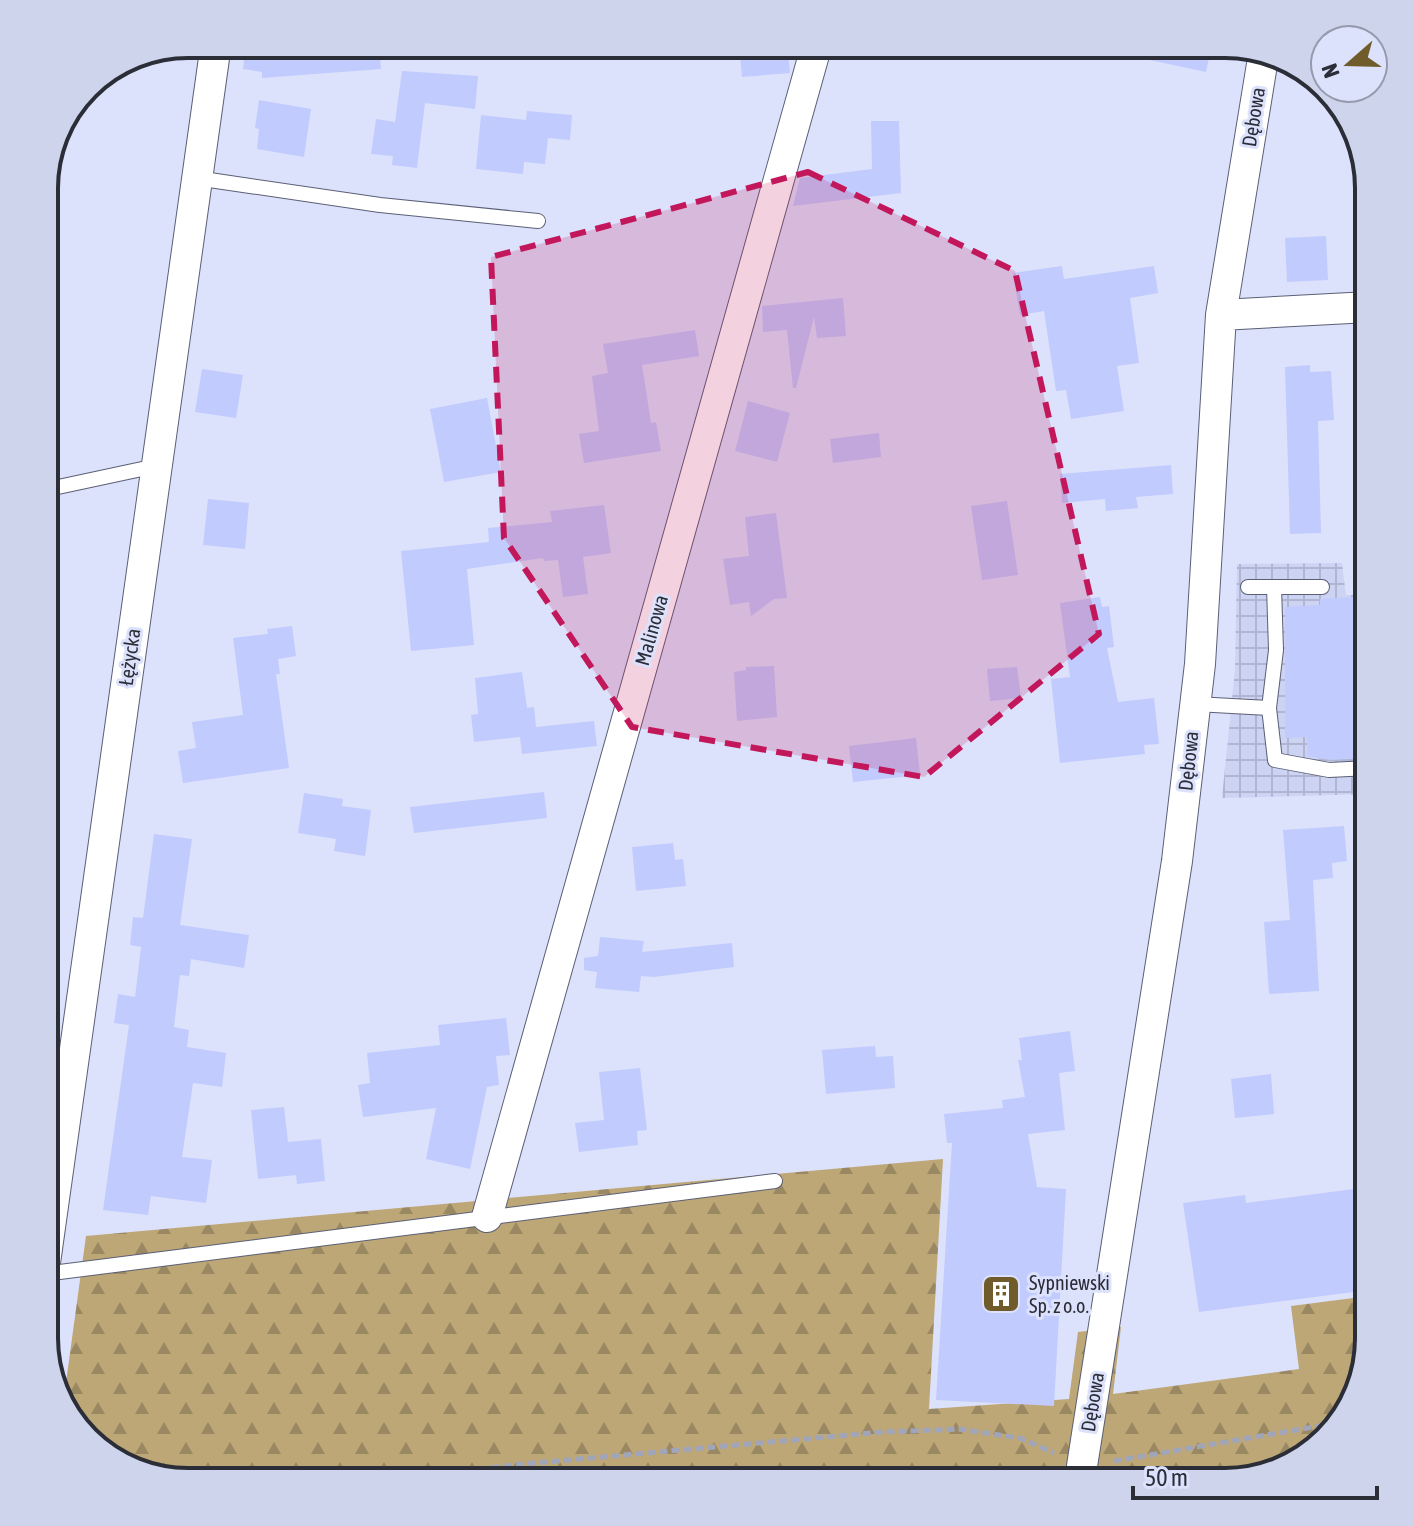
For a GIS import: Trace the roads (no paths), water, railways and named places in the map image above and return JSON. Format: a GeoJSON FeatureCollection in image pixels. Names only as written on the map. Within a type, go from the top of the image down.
{"type":"FeatureCollection","features":[{"type":"Feature","properties":{"kind":"street","name":"Łężycka"},"geometry":{"type":"LineString","coordinates":[[58,1171],[214,58]]}},
{"type":"Feature","properties":{"kind":"street","name":"Malinowa"},"geometry":{"type":"LineString","coordinates":[[487,1217],[813,58]]}},
{"type":"Feature","properties":{"kind":"street","name":"Dębowa"},"geometry":{"type":"LineString","coordinates":[[1082,1466],[1177,861],[1200,664],[1221,315],[1262,63]]}},
{"type":"Feature","properties":{"kind":"street"},"geometry":{"type":"LineString","coordinates":[[1221,315],[1355,308]]}},
{"type":"Feature","properties":{"kind":"lane"},"geometry":{"type":"LineString","coordinates":[[196,178],[415,210],[538,221]]}},
{"type":"Feature","properties":{"kind":"lane"},"geometry":{"type":"LineString","coordinates":[[58,487],[156,466]]}},
{"type":"Feature","properties":{"kind":"lane"},"geometry":{"type":"LineString","coordinates":[[1248,587],[1322,587]]}},
{"type":"Feature","properties":{"kind":"lane"},"geometry":{"type":"LineString","coordinates":[[1274,587],[1276,650],[1269,708],[1275,760],[1329,770],[1355,769]]}},
{"type":"Feature","properties":{"kind":"lane"},"geometry":{"type":"LineString","coordinates":[[1195,704],[1269,708]]}},
{"type":"Feature","properties":{"kind":"lane"},"geometry":{"type":"LineString","coordinates":[[58,1270],[775,1181]]}},
{"type":"Feature","properties":{"kind":"place","name":"Sypniewski Sp. z o.o."},"geometry":{"type":"Point","coordinates":[1001,1294]}}]}
